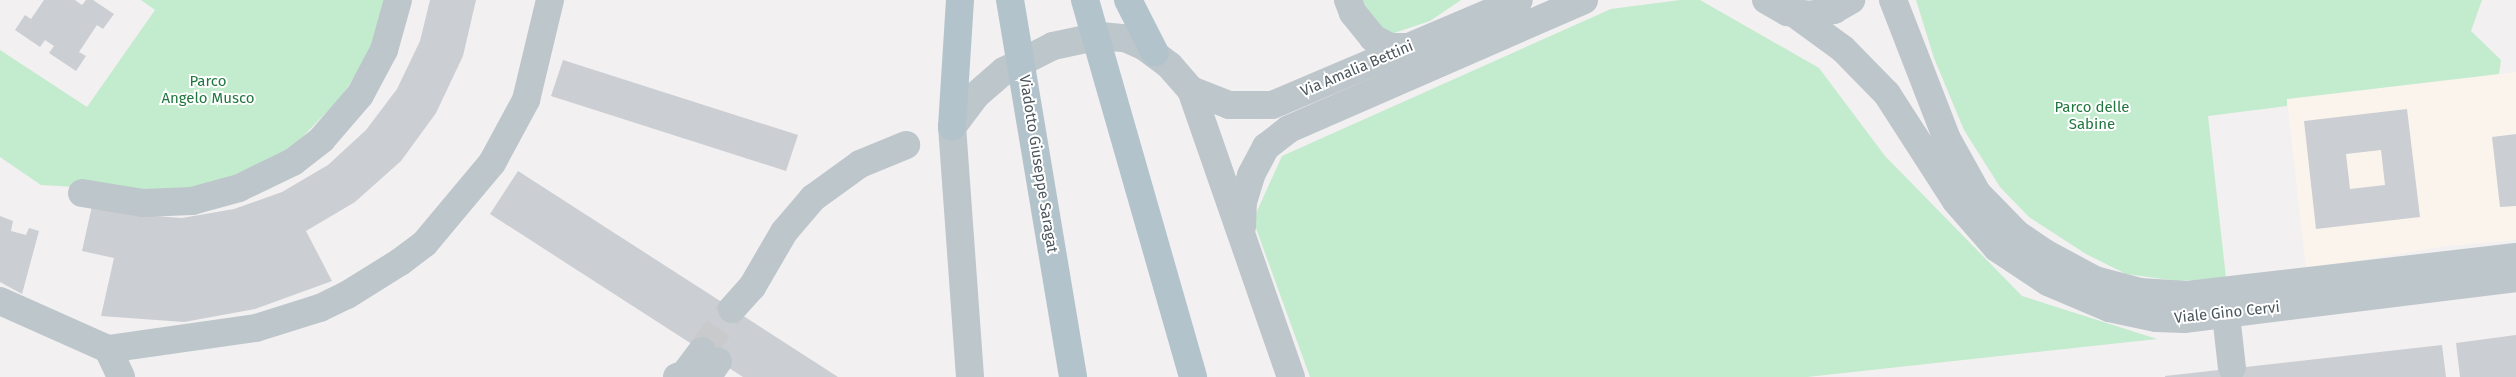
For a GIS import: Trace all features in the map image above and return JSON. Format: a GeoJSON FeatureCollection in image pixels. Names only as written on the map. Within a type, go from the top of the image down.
{"type":"FeatureCollection","features":[{"type":"Feature","properties":{"kind":"main road"},"geometry":{"type":"LineString","coordinates":[[952,127],[960,0]]}},
{"type":"Feature","properties":{"kind":"main road","name":"Viadotto Giuseppe Saragat"},"geometry":{"type":"LineString","coordinates":[[1010,0],[1073,377]]}},
{"type":"Feature","properties":{"kind":"main road"},"geometry":{"type":"LineString","coordinates":[[1085,0],[1194,377]]}},
{"type":"Feature","properties":{"kind":"main road"},"geometry":{"type":"LineString","coordinates":[[1128,0],[1155,53]]}},
{"type":"Feature","properties":{"kind":"street"},"geometry":{"type":"LineString","coordinates":[[82,194],[136,202],[192,200],[238,188],[288,165],[322,139],[360,95],[384,50],[398,0]]}},
{"type":"Feature","properties":{"kind":"street"},"geometry":{"type":"LineString","coordinates":[[0,301],[108,349],[256,328],[306,313],[377,278],[425,243],[476,184],[516,123],[531,84],[550,0]]}},
{"type":"Feature","properties":{"kind":"street","name":"Via Amalia Bettini"},"geometry":{"type":"LineString","coordinates":[[1191,90],[1229,105],[1264,107],[1519,0]]}},
{"type":"Feature","properties":{"kind":"street"},"geometry":{"type":"LineString","coordinates":[[1242,231],[1243,202],[1251,175],[1266,148],[1284,132],[1584,0]]}},
{"type":"Feature","properties":{"kind":"street","name":"Viale Gino Cervi"},"geometry":{"type":"LineString","coordinates":[[1766,0],[1794,14],[1843,49],[1886,94],[1961,208],[1980,232],[2010,259],[2061,288],[2134,314],[2170,320],[2224,303],[2516,257]]}},
{"type":"Feature","properties":{"kind":"street"},"geometry":{"type":"LineString","coordinates":[[1794,14],[1822,14],[1851,0]]}},
{"type":"Feature","properties":{"kind":"street","name":"Viale Gino Cervi"},"geometry":{"type":"LineString","coordinates":[[1893,0],[1915,63],[1957,161],[1981,198],[2009,227],[2067,266],[2112,286],[2224,303],[2516,278]]}},
{"type":"Feature","properties":{"kind":"street"},"geometry":{"type":"LineString","coordinates":[[1351,6],[1378,41],[1390,47],[1408,47]]}},
{"type":"Feature","properties":{"kind":"street"},"geometry":{"type":"LineString","coordinates":[[1350,72],[1356,45],[1351,6]]}},
{"type":"Feature","properties":{"kind":"street"},"geometry":{"type":"LineString","coordinates":[[970,377],[952,127],[968,105],[998,75],[1053,46],[1086,37],[1109,36],[1133,41],[1155,53],[1191,90],[1242,231],[1291,377]]}},
{"type":"Feature","properties":{"kind":"street"},"geometry":{"type":"LineString","coordinates":[[739,313],[784,232],[813,198],[860,164],[906,145]]}},
{"type":"Feature","properties":{"kind":"street"},"geometry":{"type":"LineString","coordinates":[[2224,303],[2232,368]]}},
{"type":"Feature","properties":{"kind":"street"},"geometry":{"type":"LineString","coordinates":[[108,349],[121,377]]}},
{"type":"Feature","properties":{"kind":"shaded area"},"geometry":{"type":"Polygon","coordinates":[[[2516,72],[2516,240],[2447,246],[2306,269],[2287,99],[2516,72]]]}},
{"type":"Feature","properties":{"kind":"green space","name":"Parco Angelo Musco"},"geometry":{"type":"Polygon","coordinates":[[[141,0],[390,0],[369,53],[342,96],[286,154],[198,189],[128,190],[41,185],[0,157],[0,50],[87,107],[155,10],[141,0]]]}},
{"type":"Feature","properties":{"kind":"green space"},"geometry":{"type":"Polygon","coordinates":[[[1363,0],[1461,0],[1430,21],[1391,34],[1372,20],[1363,0]]]}},
{"type":"Feature","properties":{"kind":"green space"},"geometry":{"type":"Polygon","coordinates":[[[1680,0],[1700,0],[1819,68],[1885,156],[2022,296],[2157,339],[1807,377],[1310,377],[1253,220],[1282,156],[1611,9],[1680,0]]]}},
{"type":"Feature","properties":{"kind":"green space","name":"Parco delle Sabine"},"geometry":{"type":"Polygon","coordinates":[[[1916,0],[2482,0],[2471,31],[2501,60],[2499,74],[2287,99],[2287,106],[2208,116],[2226,278],[2178,281],[2126,274],[2086,254],[2029,217],[2000,187],[1964,130],[1934,58],[1916,0]]]}},
{"type":"Feature","properties":{"kind":"building"},"geometry":{"type":"Polygon","coordinates":[[[44,0],[75,0],[82,5],[86,0],[93,0],[114,14],[103,29],[97,25],[79,52],[86,56],[76,71],[49,53],[54,46],[45,40],[40,47],[15,30],[25,15],[31,19],[44,0]]]}},
{"type":"Feature","properties":{"kind":"building"},"geometry":{"type":"Polygon","coordinates":[[[430,0],[476,0],[463,56],[436,113],[401,161],[355,202],[306,231],[332,281],[255,309],[184,322],[101,316],[114,258],[82,251],[92,206],[128,214],[182,218],[234,209],[282,192],[328,165],[366,130],[397,89],[420,41],[430,0]]]}},
{"type":"Feature","properties":{"kind":"building"},"geometry":{"type":"Polygon","coordinates":[[[563,60],[798,135],[786,171],[551,96],[563,60]]]}},
{"type":"Feature","properties":{"kind":"building"},"geometry":{"type":"Polygon","coordinates":[[[2407,109],[2420,217],[2316,229],[2304,121],[2407,109]],[[2381,150],[2346,154],[2350,189],[2385,185],[2381,150]]]}},
{"type":"Feature","properties":{"kind":"building"},"geometry":{"type":"Polygon","coordinates":[[[2516,134],[2516,206],[2500,207],[2492,137],[2516,134]]]}},
{"type":"Feature","properties":{"kind":"building"},"geometry":{"type":"Polygon","coordinates":[[[518,171],[838,377],[743,377],[490,214],[518,171]]]}},
{"type":"Feature","properties":{"kind":"building"},"geometry":{"type":"Polygon","coordinates":[[[0,216],[13,221],[11,231],[26,235],[29,228],[39,231],[22,294],[0,282],[0,216]]]}},
{"type":"Feature","properties":{"kind":"building"},"geometry":{"type":"Polygon","coordinates":[[[2516,335],[2516,377],[2460,377],[2456,343],[2516,335]]]}},
{"type":"Feature","properties":{"kind":"building"},"geometry":{"type":"Polygon","coordinates":[[[2442,345],[2446,377],[2165,377],[2165,376],[2442,345]]]}},
{"type":"Feature","properties":{"kind":"tunnel"},"geometry":{"type":"LineString","coordinates":[[702,351],[732,309]]}}]}
